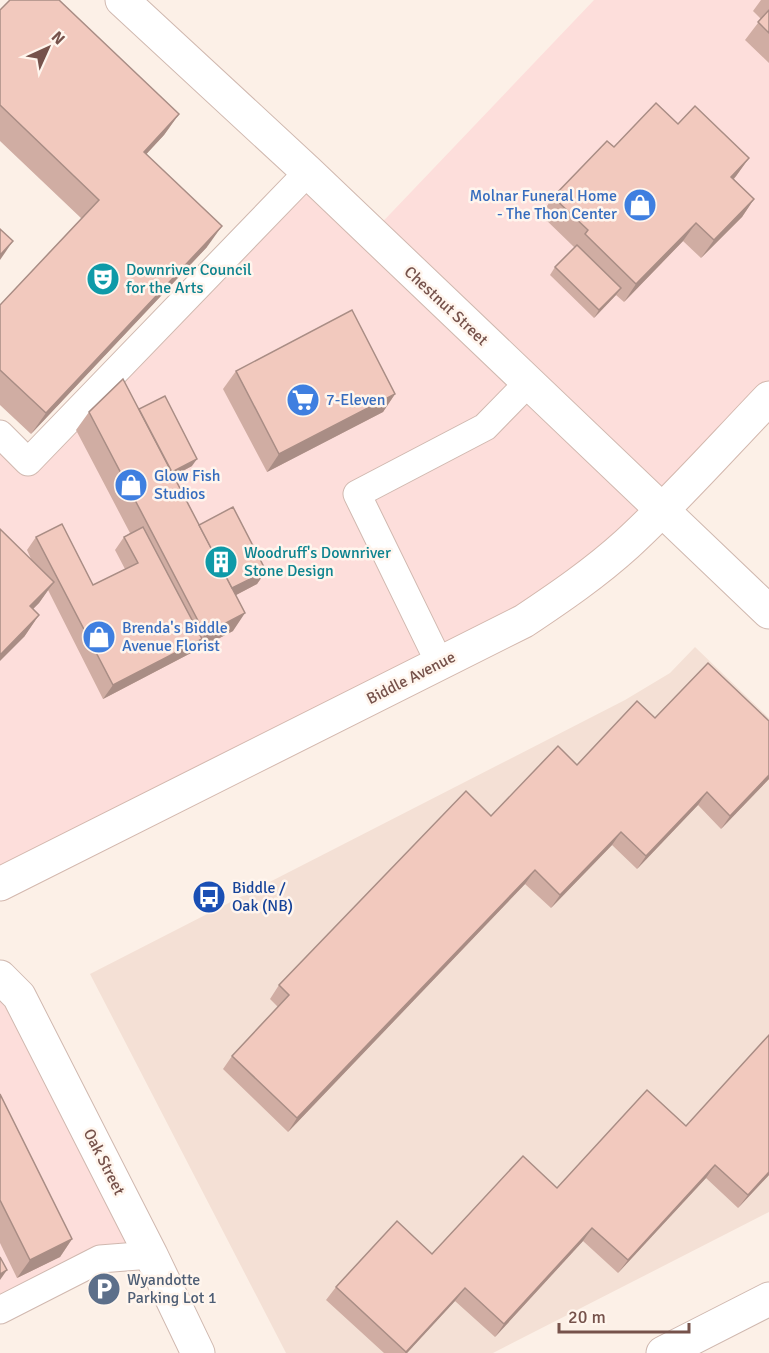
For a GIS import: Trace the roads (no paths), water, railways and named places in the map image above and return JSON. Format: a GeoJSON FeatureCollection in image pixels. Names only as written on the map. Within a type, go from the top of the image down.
{"type":"FeatureCollection","features":[{"type":"Feature","properties":{"kind":"street","name":"Chestnut Street"},"geometry":{"type":"LineString","coordinates":[[122,0],[308,172],[769,612]]}},
{"type":"Feature","properties":{"kind":"street","name":"Biddle Avenue"},"geometry":{"type":"LineString","coordinates":[[0,884],[524,621],[575,587],[626,545],[769,398]]}},
{"type":"Feature","properties":{"kind":"street","name":"Oak Street"},"geometry":{"type":"LineString","coordinates":[[0,977],[19,996],[151,1255],[198,1353]]}},
{"type":"Feature","properties":{"kind":"street"},"geometry":{"type":"LineString","coordinates":[[663,1353],[769,1299]]}},
{"type":"Feature","properties":{"kind":"lane"},"geometry":{"type":"LineString","coordinates":[[0,434],[28,462],[308,172]]}},
{"type":"Feature","properties":{"kind":"lane"},"geometry":{"type":"LineString","coordinates":[[440,664],[357,494],[485,427],[528,383]]}},
{"type":"Feature","properties":{"kind":"lane"},"geometry":{"type":"LineString","coordinates":[[0,1310],[100,1259],[151,1255]]}},
{"type":"Feature","properties":{"kind":"place","name":"Molnar Funeral Home - The Thon Center"},"geometry":{"type":"Point","coordinates":[640,205]}},
{"type":"Feature","properties":{"kind":"place","name":"Downriver Council for the Arts"},"geometry":{"type":"Point","coordinates":[103,279]}},
{"type":"Feature","properties":{"kind":"place","name":"7-Eleven"},"geometry":{"type":"Point","coordinates":[303,400]}},
{"type":"Feature","properties":{"kind":"place","name":"Glow Fish Studios"},"geometry":{"type":"Point","coordinates":[131,485]}},
{"type":"Feature","properties":{"kind":"place","name":"Woodruff's Downriver Stone Design"},"geometry":{"type":"Point","coordinates":[221,562]}},
{"type":"Feature","properties":{"kind":"place","name":"Brenda's Biddle Avenue Florist"},"geometry":{"type":"Point","coordinates":[99,637]}},
{"type":"Feature","properties":{"kind":"place","name":"Biddle / Oak (NB)"},"geometry":{"type":"Point","coordinates":[209,897]}},
{"type":"Feature","properties":{"kind":"place","name":"Wyandotte Parking Lot 1"},"geometry":{"type":"Point","coordinates":[104,1289]}}]}
